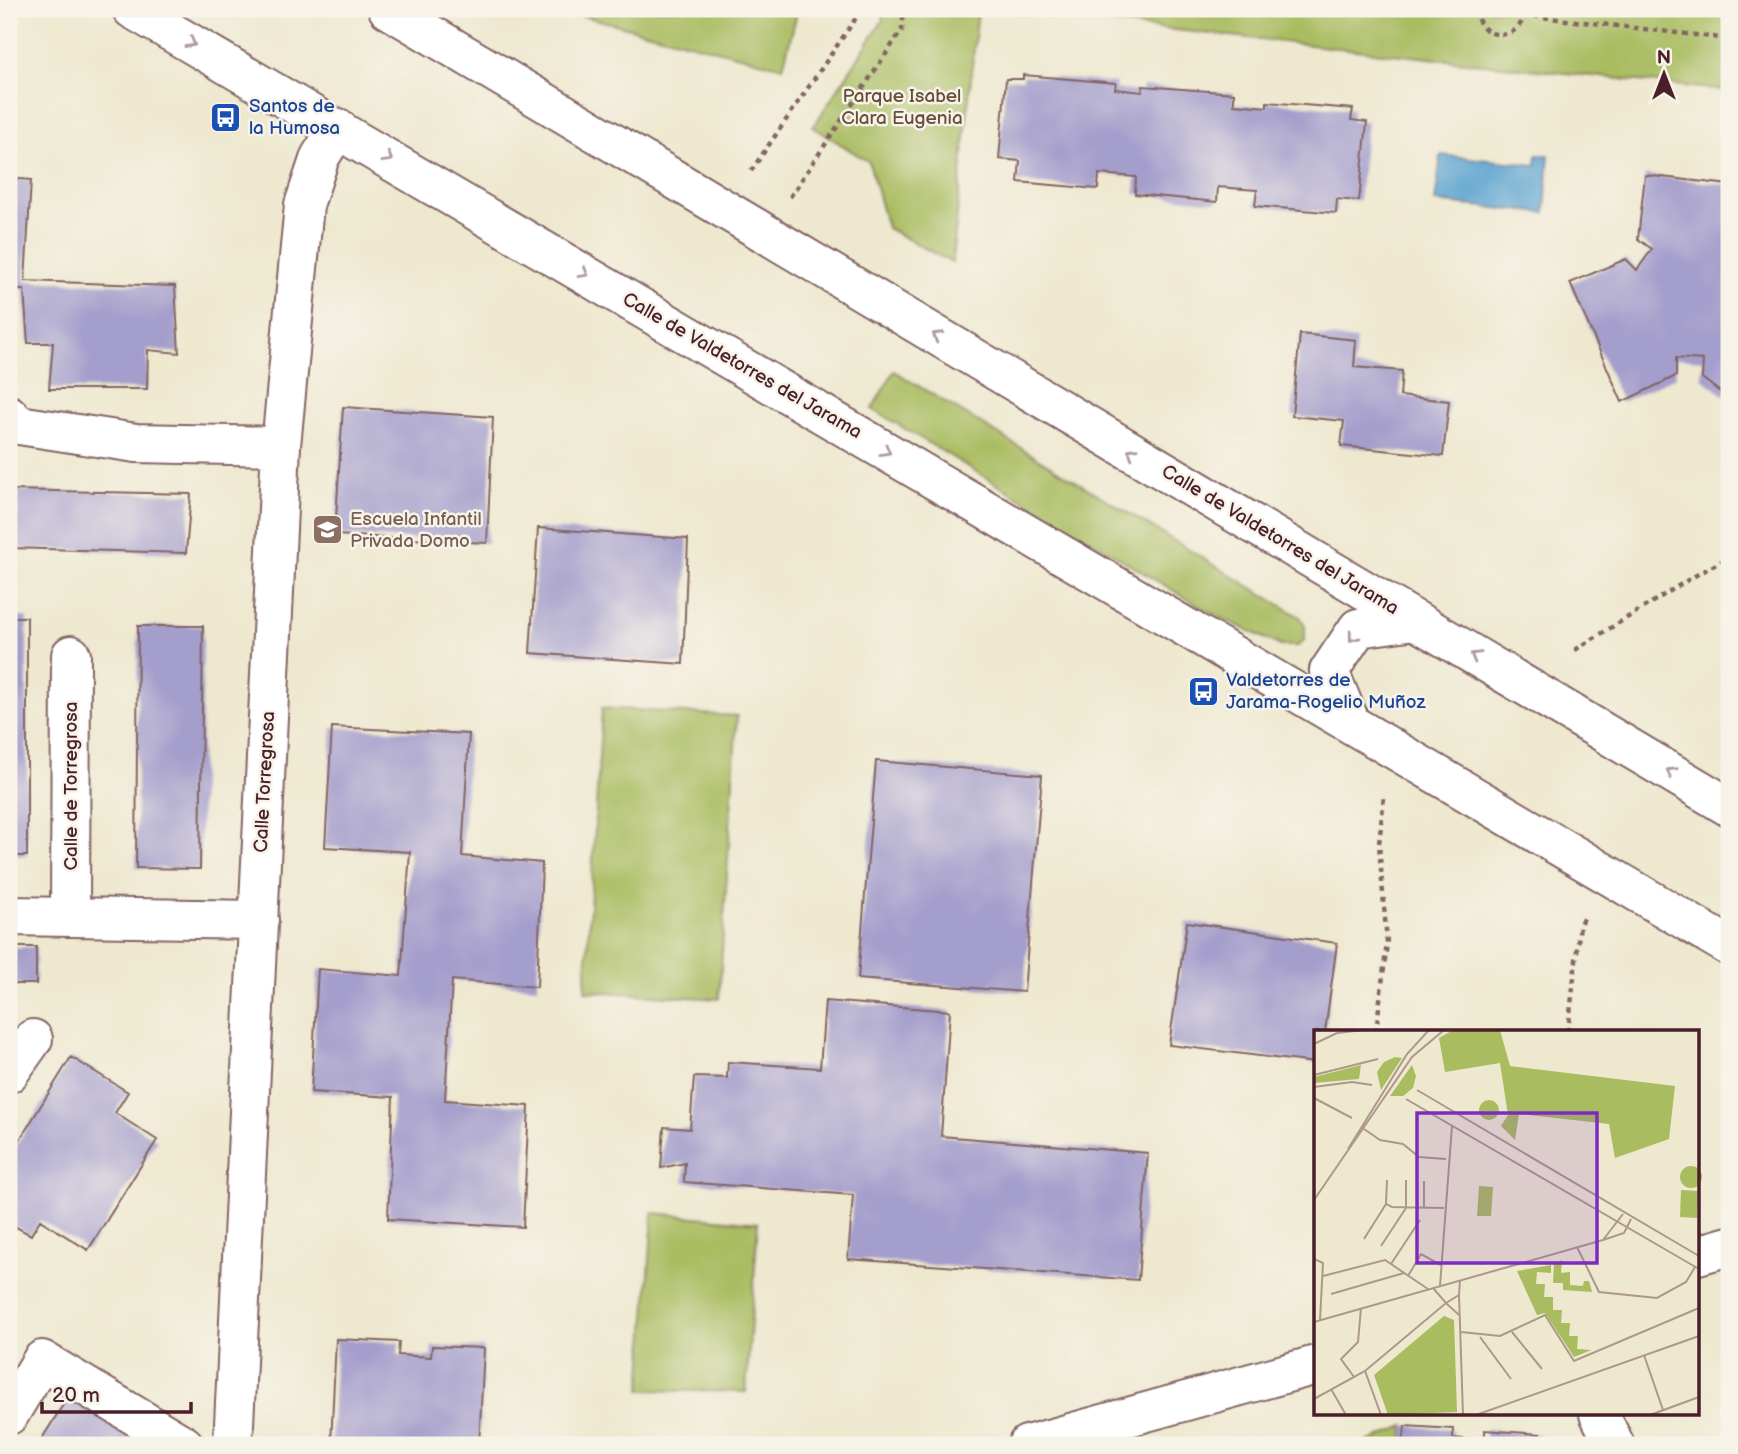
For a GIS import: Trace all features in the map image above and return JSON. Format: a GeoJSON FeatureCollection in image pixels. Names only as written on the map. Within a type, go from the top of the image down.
{"type":"FeatureCollection","features":[{"type":"Feature","properties":{"kind":"street","name":"Calle de Valdetorres del Jarama"},"geometry":{"type":"LineString","coordinates":[[132,9],[1389,744],[1729,946]]}},
{"type":"Feature","properties":{"kind":"street","name":"Calle de Valdetorres del Jarama"},"geometry":{"type":"LineString","coordinates":[[388,9],[1729,807]]}},
{"type":"Feature","properties":{"kind":"street","name":"Calle Torregrosa"},"geometry":{"type":"LineString","coordinates":[[233,1445],[281,446],[304,205],[320,157],[338,128]]}},
{"type":"Feature","properties":{"kind":"street"},"geometry":{"type":"LineString","coordinates":[[9,415],[19,425],[136,443],[281,446]]}},
{"type":"Feature","properties":{"kind":"street","name":"Calle de Valdetorres del Jarama"},"geometry":{"type":"LineString","coordinates":[[1351,724],[1329,671],[1358,628],[1415,620]]}},
{"type":"Feature","properties":{"kind":"street","name":"Calle de Torregrosa"},"geometry":{"type":"LineString","coordinates":[[70,917],[71,655]]}},
{"type":"Feature","properties":{"kind":"street"},"geometry":{"type":"LineString","coordinates":[[9,916],[259,919]]}},
{"type":"Feature","properties":{"kind":"street"},"geometry":{"type":"LineString","coordinates":[[9,1073],[33,1039]]}},
{"type":"Feature","properties":{"kind":"street"},"geometry":{"type":"LineString","coordinates":[[1700,1254],[1729,1246]]}},
{"type":"Feature","properties":{"kind":"street"},"geometry":{"type":"LineString","coordinates":[[9,1415],[42,1360],[184,1445]]}},
{"type":"Feature","properties":{"kind":"street"},"geometry":{"type":"LineString","coordinates":[[1027,1445],[1314,1366]]}},
{"type":"Feature","properties":{"kind":"street"},"geometry":{"type":"LineString","coordinates":[[1600,1416],[1615,1445]]}},
{"type":"Feature","properties":{"kind":"path"},"geometry":{"type":"LineString","coordinates":[[724,209],[856,18],[858,9]]}},
{"type":"Feature","properties":{"kind":"path"},"geometry":{"type":"LineString","coordinates":[[766,234],[902,30],[904,9]]}},
{"type":"Feature","properties":{"kind":"path"},"geometry":{"type":"LineString","coordinates":[[1466,9],[1476,9],[1485,30],[1500,36],[1515,30],[1524,12],[1729,39]]}},
{"type":"Feature","properties":{"kind":"path"},"geometry":{"type":"LineString","coordinates":[[1575,650],[1729,557]]}},
{"type":"Feature","properties":{"kind":"path"},"geometry":{"type":"LineString","coordinates":[[1376,1030],[1387,943],[1379,844],[1389,744]]}},
{"type":"Feature","properties":{"kind":"path"},"geometry":{"type":"LineString","coordinates":[[1568,1030],[1580,925],[1607,873]]}},
{"type":"Feature","properties":{"kind":"green space"},"geometry":{"type":"Polygon","coordinates":[[[568,9],[798,9],[783,67],[567,12],[568,9]]]}},
{"type":"Feature","properties":{"kind":"green space","name":"Parque Isabel Clara Eugenia"},"geometry":{"type":"Polygon","coordinates":[[[881,9],[978,9],[952,263],[887,228],[869,162],[813,127],[883,20],[881,9]]]}},
{"type":"Feature","properties":{"kind":"green space"},"geometry":{"type":"Polygon","coordinates":[[[983,9],[1729,9],[1729,91],[983,9]]]}},
{"type":"Feature","properties":{"kind":"green space"},"geometry":{"type":"Polygon","coordinates":[[[894,371],[1300,617],[1305,626],[1305,639],[1298,646],[1281,646],[1209,612],[872,409],[894,371]]]}},
{"type":"Feature","properties":{"kind":"green space"},"geometry":{"type":"Polygon","coordinates":[[[602,708],[737,716],[719,999],[585,991],[602,708]]]}},
{"type":"Feature","properties":{"kind":"green space"},"geometry":{"type":"Polygon","coordinates":[[[653,1213],[758,1223],[746,1392],[641,1390],[653,1213]]]}},
{"type":"Feature","properties":{"kind":"green space"},"geometry":{"type":"Polygon","coordinates":[[[1405,1426],[1403,1445],[1360,1445],[1405,1426]]]}},
{"type":"Feature","properties":{"kind":"water"},"geometry":{"type":"Polygon","coordinates":[[[1441,155],[1536,165],[1537,155],[1549,155],[1545,213],[1435,202],[1441,155]]]}},
{"type":"Feature","properties":{"kind":"building"},"geometry":{"type":"Polygon","coordinates":[[[1023,75],[1116,83],[1115,89],[1142,92],[1143,86],[1234,93],[1234,104],[1267,107],[1267,102],[1353,109],[1351,120],[1367,122],[1359,201],[1337,199],[1336,213],[1255,206],[1257,190],[1218,187],[1217,202],[1135,194],[1136,177],[1099,174],[1098,189],[1018,182],[1020,161],[999,159],[1006,79],[1023,79],[1023,75]]]}},
{"type":"Feature","properties":{"kind":"building"},"geometry":{"type":"Polygon","coordinates":[[[1645,175],[1729,185],[1729,399],[1702,378],[1703,360],[1676,358],[1676,376],[1622,402],[1570,283],[1626,259],[1637,270],[1652,249],[1638,239],[1645,175]]]}},
{"type":"Feature","properties":{"kind":"building"},"geometry":{"type":"Polygon","coordinates":[[[9,178],[31,180],[25,281],[175,286],[179,353],[148,350],[147,389],[49,389],[53,343],[28,343],[24,290],[9,290],[9,178]]]}},
{"type":"Feature","properties":{"kind":"building"},"geometry":{"type":"Polygon","coordinates":[[[1300,334],[1356,340],[1354,367],[1402,371],[1400,396],[1449,401],[1443,456],[1341,446],[1344,421],[1292,416],[1300,334]]]}},
{"type":"Feature","properties":{"kind":"building"},"geometry":{"type":"Polygon","coordinates":[[[343,407],[493,417],[487,543],[335,535],[343,407]]]}},
{"type":"Feature","properties":{"kind":"building"},"geometry":{"type":"Polygon","coordinates":[[[9,490],[191,494],[186,553],[9,548],[9,490]]]}},
{"type":"Feature","properties":{"kind":"building"},"geometry":{"type":"Polygon","coordinates":[[[538,528],[688,539],[683,664],[530,653],[538,528]]]}},
{"type":"Feature","properties":{"kind":"building"},"geometry":{"type":"Polygon","coordinates":[[[9,617],[27,617],[27,856],[9,856],[9,617]]]}},
{"type":"Feature","properties":{"kind":"building"},"geometry":{"type":"Polygon","coordinates":[[[138,626],[203,626],[200,869],[136,868],[138,626]]]}},
{"type":"Feature","properties":{"kind":"building"},"geometry":{"type":"Polygon","coordinates":[[[332,727],[469,734],[462,856],[542,863],[537,987],[452,980],[445,1100],[529,1106],[523,1227],[388,1219],[393,1097],[311,1092],[318,969],[401,976],[410,852],[325,847],[332,727]]]}},
{"type":"Feature","properties":{"kind":"building"},"geometry":{"type":"Polygon","coordinates":[[[876,761],[1042,775],[1024,992],[858,979],[876,761]]]}},
{"type":"Feature","properties":{"kind":"building"},"geometry":{"type":"Polygon","coordinates":[[[1187,922],[1337,943],[1325,1030],[1314,1030],[1314,1063],[1169,1045],[1187,922]]]}},
{"type":"Feature","properties":{"kind":"building"},"geometry":{"type":"Polygon","coordinates":[[[9,947],[36,947],[36,984],[9,984],[9,947]]]}},
{"type":"Feature","properties":{"kind":"building"},"geometry":{"type":"Polygon","coordinates":[[[825,1001],[950,1011],[941,1136],[1148,1153],[1138,1280],[848,1259],[853,1195],[684,1182],[685,1163],[661,1168],[664,1127],[690,1129],[694,1077],[727,1078],[728,1062],[820,1068],[825,1001]]]}},
{"type":"Feature","properties":{"kind":"building"},"geometry":{"type":"Polygon","coordinates":[[[71,1057],[128,1092],[115,1113],[157,1140],[88,1250],[40,1220],[31,1235],[16,1227],[9,1238],[9,1157],[71,1057]]]}},
{"type":"Feature","properties":{"kind":"building"},"geometry":{"type":"Polygon","coordinates":[[[336,1339],[399,1342],[398,1355],[431,1357],[432,1346],[484,1348],[479,1445],[331,1445],[336,1339]]]}},
{"type":"Feature","properties":{"kind":"building"},"geometry":{"type":"Polygon","coordinates":[[[73,1389],[151,1445],[38,1445],[73,1389]]]}},
{"type":"Feature","properties":{"kind":"building"},"geometry":{"type":"Polygon","coordinates":[[[1727,1413],[1729,1445],[1725,1445],[1727,1413]]]}},
{"type":"Feature","properties":{"kind":"building"},"geometry":{"type":"Polygon","coordinates":[[[1405,1426],[1453,1429],[1453,1438],[1485,1441],[1485,1430],[1540,1434],[1539,1445],[1403,1445],[1405,1426]]]}},
{"type":"Feature","properties":{"kind":"place","name":"Santos de la Humosa"},"geometry":{"type":"Point","coordinates":[226,117]}},
{"type":"Feature","properties":{"kind":"place","name":"Escuela Infantil Privada Domo"},"geometry":{"type":"Point","coordinates":[327,530]}},
{"type":"Feature","properties":{"kind":"place","name":"Valdetorres de Jarama-Rogelio Muñoz"},"geometry":{"type":"Point","coordinates":[1203,691]}}]}
